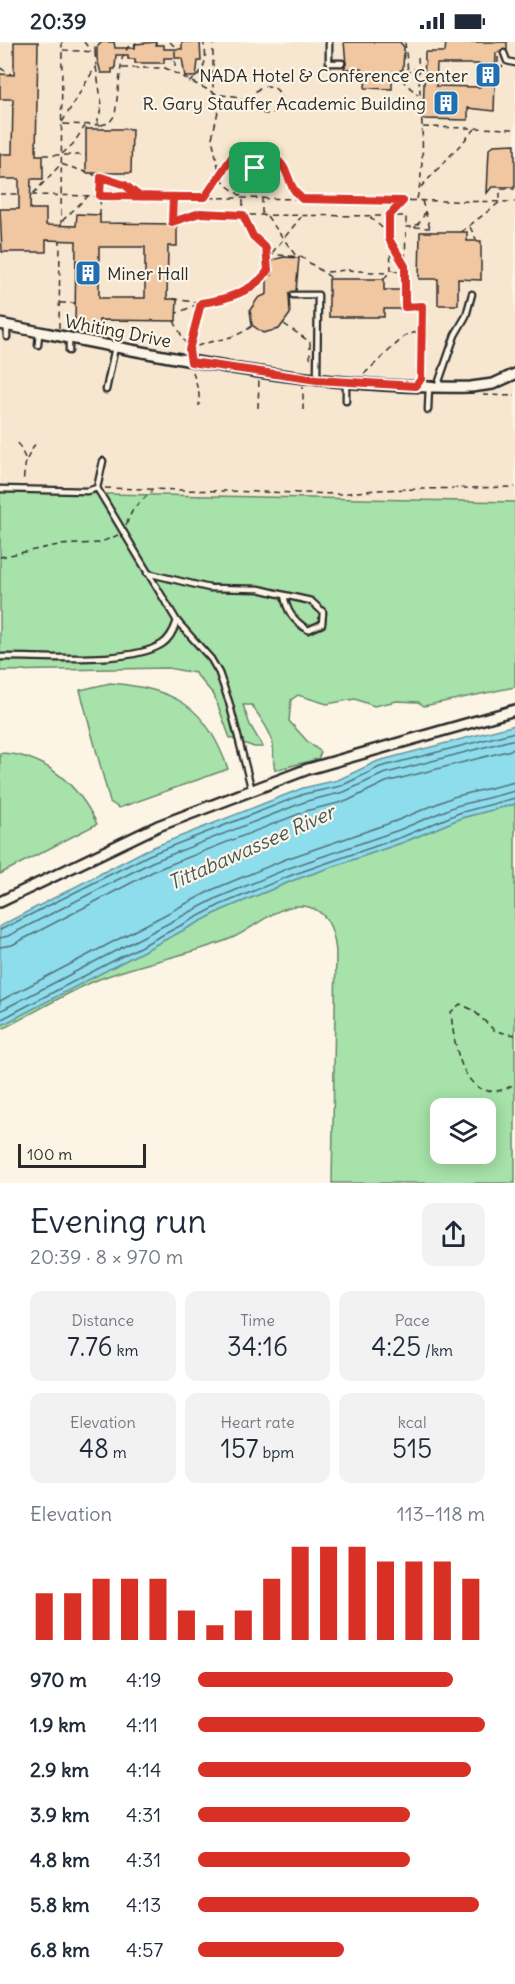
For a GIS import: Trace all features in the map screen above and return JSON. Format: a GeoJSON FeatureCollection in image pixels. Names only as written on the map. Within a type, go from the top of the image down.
{"type":"FeatureCollection","features":[{"type":"Feature","properties":{"kind":"street","name":"Whiting Drive"},"geometry":{"type":"LineString","coordinates":[[4,324],[191,362],[312,380],[433,387],[493,384],[515,374]]}},
{"type":"Feature","properties":{"kind":"street"},"geometry":{"type":"LineString","coordinates":[[0,902],[158,826],[357,754],[515,710]]}},
{"type":"Feature","properties":{"kind":"lane"},"geometry":{"type":"LineString","coordinates":[[329,42],[329,63],[342,63]]}},
{"type":"Feature","properties":{"kind":"lane"},"geometry":{"type":"LineString","coordinates":[[504,53],[507,61],[515,63]]}},
{"type":"Feature","properties":{"kind":"lane"},"geometry":{"type":"LineString","coordinates":[[428,410],[433,387],[455,335],[466,316],[472,294]]}},
{"type":"Feature","properties":{"kind":"lane"},"geometry":{"type":"LineString","coordinates":[[292,295],[318,295],[312,380]]}},
{"type":"Feature","properties":{"kind":"lane"},"geometry":{"type":"LineString","coordinates":[[4,324],[7,338]]}},
{"type":"Feature","properties":{"kind":"lane"},"geometry":{"type":"LineString","coordinates":[[38,345],[39,332]]}},
{"type":"Feature","properties":{"kind":"lane"},"geometry":{"type":"LineString","coordinates":[[69,338],[69,351]]}},
{"type":"Feature","properties":{"kind":"lane"},"geometry":{"type":"LineString","coordinates":[[106,390],[115,347]]}},
{"type":"Feature","properties":{"kind":"lane"},"geometry":{"type":"LineString","coordinates":[[346,383],[346,401]]}},
{"type":"Feature","properties":{"kind":"lane"},"geometry":{"type":"LineString","coordinates":[[97,488],[103,472],[103,461]]}},
{"type":"Feature","properties":{"kind":"lane"},"geometry":{"type":"LineString","coordinates":[[0,489],[87,491],[97,488]]}},
{"type":"Feature","properties":{"kind":"lane"},"geometry":{"type":"LineString","coordinates":[[97,488],[177,621],[211,659],[219,673],[229,702],[252,791]]}},
{"type":"Feature","properties":{"kind":"lane"},"geometry":{"type":"LineString","coordinates":[[147,573],[209,588],[260,589],[312,601],[323,612],[322,624],[308,630],[294,621],[286,608],[284,595]]}},
{"type":"Feature","properties":{"kind":"lane"},"geometry":{"type":"LineString","coordinates":[[0,657],[130,654],[163,644],[173,633],[177,621]]}},
{"type":"Feature","properties":{"kind":"path"},"geometry":{"type":"LineString","coordinates":[[62,42],[61,224],[89,196]]}},
{"type":"Feature","properties":{"kind":"path"},"geometry":{"type":"LineString","coordinates":[[84,42],[93,51]]}},
{"type":"Feature","properties":{"kind":"path"},"geometry":{"type":"LineString","coordinates":[[95,42],[93,51],[100,76],[102,105],[97,125]]}},
{"type":"Feature","properties":{"kind":"path"},"geometry":{"type":"LineString","coordinates":[[170,42],[177,54],[174,72]]}},
{"type":"Feature","properties":{"kind":"path"},"geometry":{"type":"LineString","coordinates":[[189,82],[198,77],[205,54],[204,42]]}},
{"type":"Feature","properties":{"kind":"path"},"geometry":{"type":"LineString","coordinates":[[213,42],[213,92],[219,106],[212,138],[220,175],[226,185],[243,198]]}},
{"type":"Feature","properties":{"kind":"path"},"geometry":{"type":"LineString","coordinates":[[405,42],[408,72]]}},
{"type":"Feature","properties":{"kind":"path"},"geometry":{"type":"LineString","coordinates":[[62,124],[101,125],[109,123],[115,115],[124,51],[135,43]]}},
{"type":"Feature","properties":{"kind":"path"},"geometry":{"type":"LineString","coordinates":[[134,48],[135,43]]}},
{"type":"Feature","properties":{"kind":"path"},"geometry":{"type":"LineString","coordinates":[[62,50],[93,51]]}},
{"type":"Feature","properties":{"kind":"path"},"geometry":{"type":"LineString","coordinates":[[417,201],[420,188],[422,127],[418,53]]}},
{"type":"Feature","properties":{"kind":"path"},"geometry":{"type":"LineString","coordinates":[[205,54],[213,54]]}},
{"type":"Feature","properties":{"kind":"path"},"geometry":{"type":"LineString","coordinates":[[62,124],[96,66]]}},
{"type":"Feature","properties":{"kind":"path"},"geometry":{"type":"LineString","coordinates":[[0,68],[11,75]]}},
{"type":"Feature","properties":{"kind":"path"},"geometry":{"type":"LineString","coordinates":[[122,68],[165,68],[213,92],[235,96],[262,113],[275,112],[280,105],[278,92],[270,87],[261,87],[255,94],[255,107]]}},
{"type":"Feature","properties":{"kind":"path"},"geometry":{"type":"LineString","coordinates":[[419,69],[408,72],[404,76],[404,82],[419,96]]}},
{"type":"Feature","properties":{"kind":"path"},"geometry":{"type":"LineString","coordinates":[[397,70],[404,76]]}},
{"type":"Feature","properties":{"kind":"path"},"geometry":{"type":"LineString","coordinates":[[206,87],[213,82]]}},
{"type":"Feature","properties":{"kind":"path"},"geometry":{"type":"LineString","coordinates":[[61,155],[73,144],[86,124]]}},
{"type":"Feature","properties":{"kind":"path"},"geometry":{"type":"LineString","coordinates":[[422,127],[515,129]]}},
{"type":"Feature","properties":{"kind":"path"},"geometry":{"type":"LineString","coordinates":[[420,188],[476,128]]}},
{"type":"Feature","properties":{"kind":"path"},"geometry":{"type":"LineString","coordinates":[[252,165],[255,152]]}},
{"type":"Feature","properties":{"kind":"path"},"geometry":{"type":"LineString","coordinates":[[205,197],[232,157],[255,152],[272,157],[286,169],[295,192],[302,199]]}},
{"type":"Feature","properties":{"kind":"path"},"geometry":{"type":"LineString","coordinates":[[44,155],[86,155]]}},
{"type":"Feature","properties":{"kind":"path"},"geometry":{"type":"LineString","coordinates":[[262,215],[262,192],[271,176],[272,157]]}},
{"type":"Feature","properties":{"kind":"path"},"geometry":{"type":"LineString","coordinates":[[61,164],[125,185],[139,196]]}},
{"type":"Feature","properties":{"kind":"path"},"geometry":{"type":"LineString","coordinates":[[61,164],[32,195],[515,202]]}},
{"type":"Feature","properties":{"kind":"path"},"geometry":{"type":"LineString","coordinates":[[100,215],[101,177],[104,173]]}},
{"type":"Feature","properties":{"kind":"path"},"geometry":{"type":"LineString","coordinates":[[500,202],[500,188],[515,189]]}},
{"type":"Feature","properties":{"kind":"path"},"geometry":{"type":"LineString","coordinates":[[0,194],[19,194]]}},
{"type":"Feature","properties":{"kind":"path"},"geometry":{"type":"LineString","coordinates":[[173,197],[172,223],[200,213],[406,216],[405,307],[422,306],[421,379],[416,386]]}},
{"type":"Feature","properties":{"kind":"path"},"geometry":{"type":"LineString","coordinates":[[177,313],[201,303],[229,297],[258,282],[268,270],[267,254],[261,241],[253,236],[243,215],[243,198]]}},
{"type":"Feature","properties":{"kind":"path"},"geometry":{"type":"LineString","coordinates":[[391,270],[389,216],[403,201]]}},
{"type":"Feature","properties":{"kind":"path"},"geometry":{"type":"LineString","coordinates":[[421,201],[431,232]]}},
{"type":"Feature","properties":{"kind":"path"},"geometry":{"type":"LineString","coordinates":[[461,232],[500,202]]}},
{"type":"Feature","properties":{"kind":"path"},"geometry":{"type":"LineString","coordinates":[[413,228],[420,222],[425,210]]}},
{"type":"Feature","properties":{"kind":"path"},"geometry":{"type":"LineString","coordinates":[[267,215],[297,257]]}},
{"type":"Feature","properties":{"kind":"path"},"geometry":{"type":"LineString","coordinates":[[271,254],[302,216]]}},
{"type":"Feature","properties":{"kind":"path"},"geometry":{"type":"LineString","coordinates":[[370,216],[389,234]]}},
{"type":"Feature","properties":{"kind":"path"},"geometry":{"type":"LineString","coordinates":[[469,226],[477,241]]}},
{"type":"Feature","properties":{"kind":"path"},"geometry":{"type":"LineString","coordinates":[[406,227],[431,228]]}},
{"type":"Feature","properties":{"kind":"path"},"geometry":{"type":"LineString","coordinates":[[389,239],[405,266]]}},
{"type":"Feature","properties":{"kind":"path"},"geometry":{"type":"LineString","coordinates":[[59,329],[60,241]]}},
{"type":"Feature","properties":{"kind":"path"},"geometry":{"type":"LineString","coordinates":[[267,254],[297,257],[327,273],[333,279]]}},
{"type":"Feature","properties":{"kind":"path"},"geometry":{"type":"LineString","coordinates":[[327,273],[347,270],[387,273]]}},
{"type":"Feature","properties":{"kind":"path"},"geometry":{"type":"LineString","coordinates":[[391,270],[405,275]]}},
{"type":"Feature","properties":{"kind":"path"},"geometry":{"type":"LineString","coordinates":[[384,279],[391,270]]}},
{"type":"Feature","properties":{"kind":"path"},"geometry":{"type":"LineString","coordinates":[[173,299],[201,303]]}},
{"type":"Feature","properties":{"kind":"path"},"geometry":{"type":"LineString","coordinates":[[59,303],[75,303]]}},
{"type":"Feature","properties":{"kind":"path"},"geometry":{"type":"LineString","coordinates":[[189,350],[201,303]]}},
{"type":"Feature","properties":{"kind":"path"},"geometry":{"type":"LineString","coordinates":[[174,321],[189,350],[199,394],[199,406]]}},
{"type":"Feature","properties":{"kind":"path"},"geometry":{"type":"LineString","coordinates":[[284,324],[310,342],[309,358],[312,365]]}},
{"type":"Feature","properties":{"kind":"path"},"geometry":{"type":"LineString","coordinates":[[189,350],[198,345],[229,339],[253,325]]}},
{"type":"Feature","properties":{"kind":"path"},"geometry":{"type":"LineString","coordinates":[[360,376],[406,335],[422,331]]}},
{"type":"Feature","properties":{"kind":"path"},"geometry":{"type":"LineString","coordinates":[[258,373],[258,408]]}},
{"type":"Feature","properties":{"kind":"path"},"geometry":{"type":"LineString","coordinates":[[303,410],[303,385],[312,380]]}},
{"type":"Feature","properties":{"kind":"path"},"geometry":{"type":"LineString","coordinates":[[18,443],[26,460]]}},
{"type":"Feature","properties":{"kind":"path"},"geometry":{"type":"LineString","coordinates":[[22,489],[26,460],[35,444]]}},
{"type":"Feature","properties":{"kind":"path"},"geometry":{"type":"LineString","coordinates":[[97,488],[340,494],[375,490],[515,487]]}},
{"type":"Feature","properties":{"kind":"path"},"geometry":{"type":"LineString","coordinates":[[0,557],[58,545],[99,543],[123,533],[133,509],[152,490]]}},
{"type":"Feature","properties":{"kind":"path"},"geometry":{"type":"LineString","coordinates":[[515,1035],[495,1031],[467,1006],[460,1004],[451,1012],[458,1054],[465,1074],[479,1089],[497,1091],[515,1084]]}},
{"type":"Feature","properties":{"kind":"shaded area"},"geometry":{"type":"Polygon","coordinates":[[[0,42],[515,42],[515,502],[0,492],[0,42]]]}},
{"type":"Feature","properties":{"kind":"green space"},"geometry":{"type":"Polygon","coordinates":[[[0,492],[515,502],[515,687],[424,706],[418,702],[397,701],[374,706],[355,699],[327,704],[298,695],[291,700],[289,721],[308,742],[321,752],[318,759],[275,770],[271,736],[252,705],[243,705],[250,725],[263,747],[254,747],[230,738],[214,695],[195,673],[168,668],[0,671],[0,492]]]}},
{"type":"Feature","properties":{"kind":"green space"},"geometry":{"type":"Polygon","coordinates":[[[110,683],[153,690],[185,704],[209,729],[228,769],[119,808],[110,802],[80,690],[110,683]]]}},
{"type":"Feature","properties":{"kind":"green space"},"geometry":{"type":"Polygon","coordinates":[[[0,753],[32,759],[59,775],[81,797],[97,824],[0,874],[0,753]]]}},
{"type":"Feature","properties":{"kind":"green space"},"geometry":{"type":"Polygon","coordinates":[[[515,804],[515,1183],[332,1183],[336,952],[334,936],[328,922],[318,911],[311,908],[293,906],[284,909],[232,938],[97,980],[0,1030],[0,1026],[222,910],[294,880],[404,842],[461,818],[515,804]]]}},
{"type":"Feature","properties":{"kind":"water","name":"Tittabawassee River"},"geometry":{"type":"Polygon","coordinates":[[[515,725],[515,804],[461,818],[404,842],[294,880],[222,910],[0,1026],[0,926],[146,850],[303,788],[338,780],[378,761],[515,725]]]}},
{"type":"Feature","properties":{"kind":"building"},"geometry":{"type":"Polygon","coordinates":[[[14,42],[38,42],[36,155],[43,155],[43,179],[31,179],[30,209],[46,209],[46,225],[76,226],[77,214],[100,215],[100,223],[177,224],[177,246],[168,246],[167,299],[177,299],[176,321],[99,320],[98,327],[75,326],[76,241],[46,240],[46,252],[2,252],[0,209],[19,209],[19,179],[0,179],[0,154],[12,154],[13,99],[0,99],[0,74],[14,75],[14,42]],[[99,247],[99,298],[145,298],[145,247],[99,247]]]}},
{"type":"Feature","properties":{"kind":"building"},"geometry":{"type":"Polygon","coordinates":[[[102,42],[114,42],[115,48],[135,48],[135,44],[156,42],[156,45],[164,45],[164,49],[182,49],[182,42],[200,42],[201,61],[198,61],[196,77],[185,77],[182,58],[164,58],[164,63],[135,63],[135,59],[128,59],[128,55],[116,55],[115,69],[112,69],[112,73],[101,73],[97,59],[97,47],[102,42]]]}},
{"type":"Feature","properties":{"kind":"building"},"geometry":{"type":"Polygon","coordinates":[[[344,42],[400,42],[404,47],[403,69],[392,75],[392,89],[365,88],[366,74],[361,69],[344,69],[346,64],[344,42]]]}},
{"type":"Feature","properties":{"kind":"building","name":"NADA Hotel & Conference Center"},"geometry":{"type":"Polygon","coordinates":[[[446,42],[507,42],[507,50],[496,53],[494,111],[468,108],[468,120],[423,119],[425,52],[445,52],[446,42]],[[437,64],[436,86],[480,87],[480,64],[437,64]]]}},
{"type":"Feature","properties":{"kind":"building"},"geometry":{"type":"Polygon","coordinates":[[[86,129],[132,129],[131,173],[86,173],[86,129]]]}},
{"type":"Feature","properties":{"kind":"building"},"geometry":{"type":"Polygon","coordinates":[[[515,144],[515,187],[492,187],[487,193],[489,149],[494,145],[515,144]]]}},
{"type":"Feature","properties":{"kind":"building"},"geometry":{"type":"Polygon","coordinates":[[[420,232],[467,232],[467,241],[481,241],[481,280],[458,279],[458,305],[438,305],[438,279],[419,279],[420,232]]]}},
{"type":"Feature","properties":{"kind":"building"},"geometry":{"type":"Polygon","coordinates":[[[284,257],[299,258],[296,291],[289,294],[290,314],[279,329],[263,333],[252,325],[250,310],[258,298],[267,294],[267,275],[272,275],[272,260],[284,257]]]}},
{"type":"Feature","properties":{"kind":"building"},"geometry":{"type":"Polygon","coordinates":[[[329,279],[384,279],[384,290],[404,290],[404,309],[384,309],[384,317],[329,317],[329,279]]]}},
{"type":"Feature","properties":{"kind":"place","name":"NADA Hotel & Conference Center"},"geometry":{"type":"Point","coordinates":[488,75]}},
{"type":"Feature","properties":{"kind":"place","name":"R. Gary Stauffer Academic Building"},"geometry":{"type":"Point","coordinates":[446,103]}},
{"type":"Feature","properties":{"kind":"place","name":"Miner Hall"},"geometry":{"type":"Point","coordinates":[88,273]}},
{"type":"Feature","properties":{"kind":"route"},"geometry":{"type":"LineString","coordinates":[[255,168],[252,165],[255,152],[232,157],[205,197],[139,196],[100,196],[101,177],[125,185],[139,196],[173,197],[172,222],[200,213],[243,215],[253,236],[266,248],[269,264],[264,277],[245,290],[229,297],[201,303],[189,350],[191,362],[317,380],[416,386],[421,379],[422,306],[405,307],[405,266],[393,250],[389,239],[389,216],[403,201],[302,199],[295,192],[289,174],[280,162],[267,154],[255,152],[252,165],[248,165],[247,169],[253,172],[255,168]]}}]}
